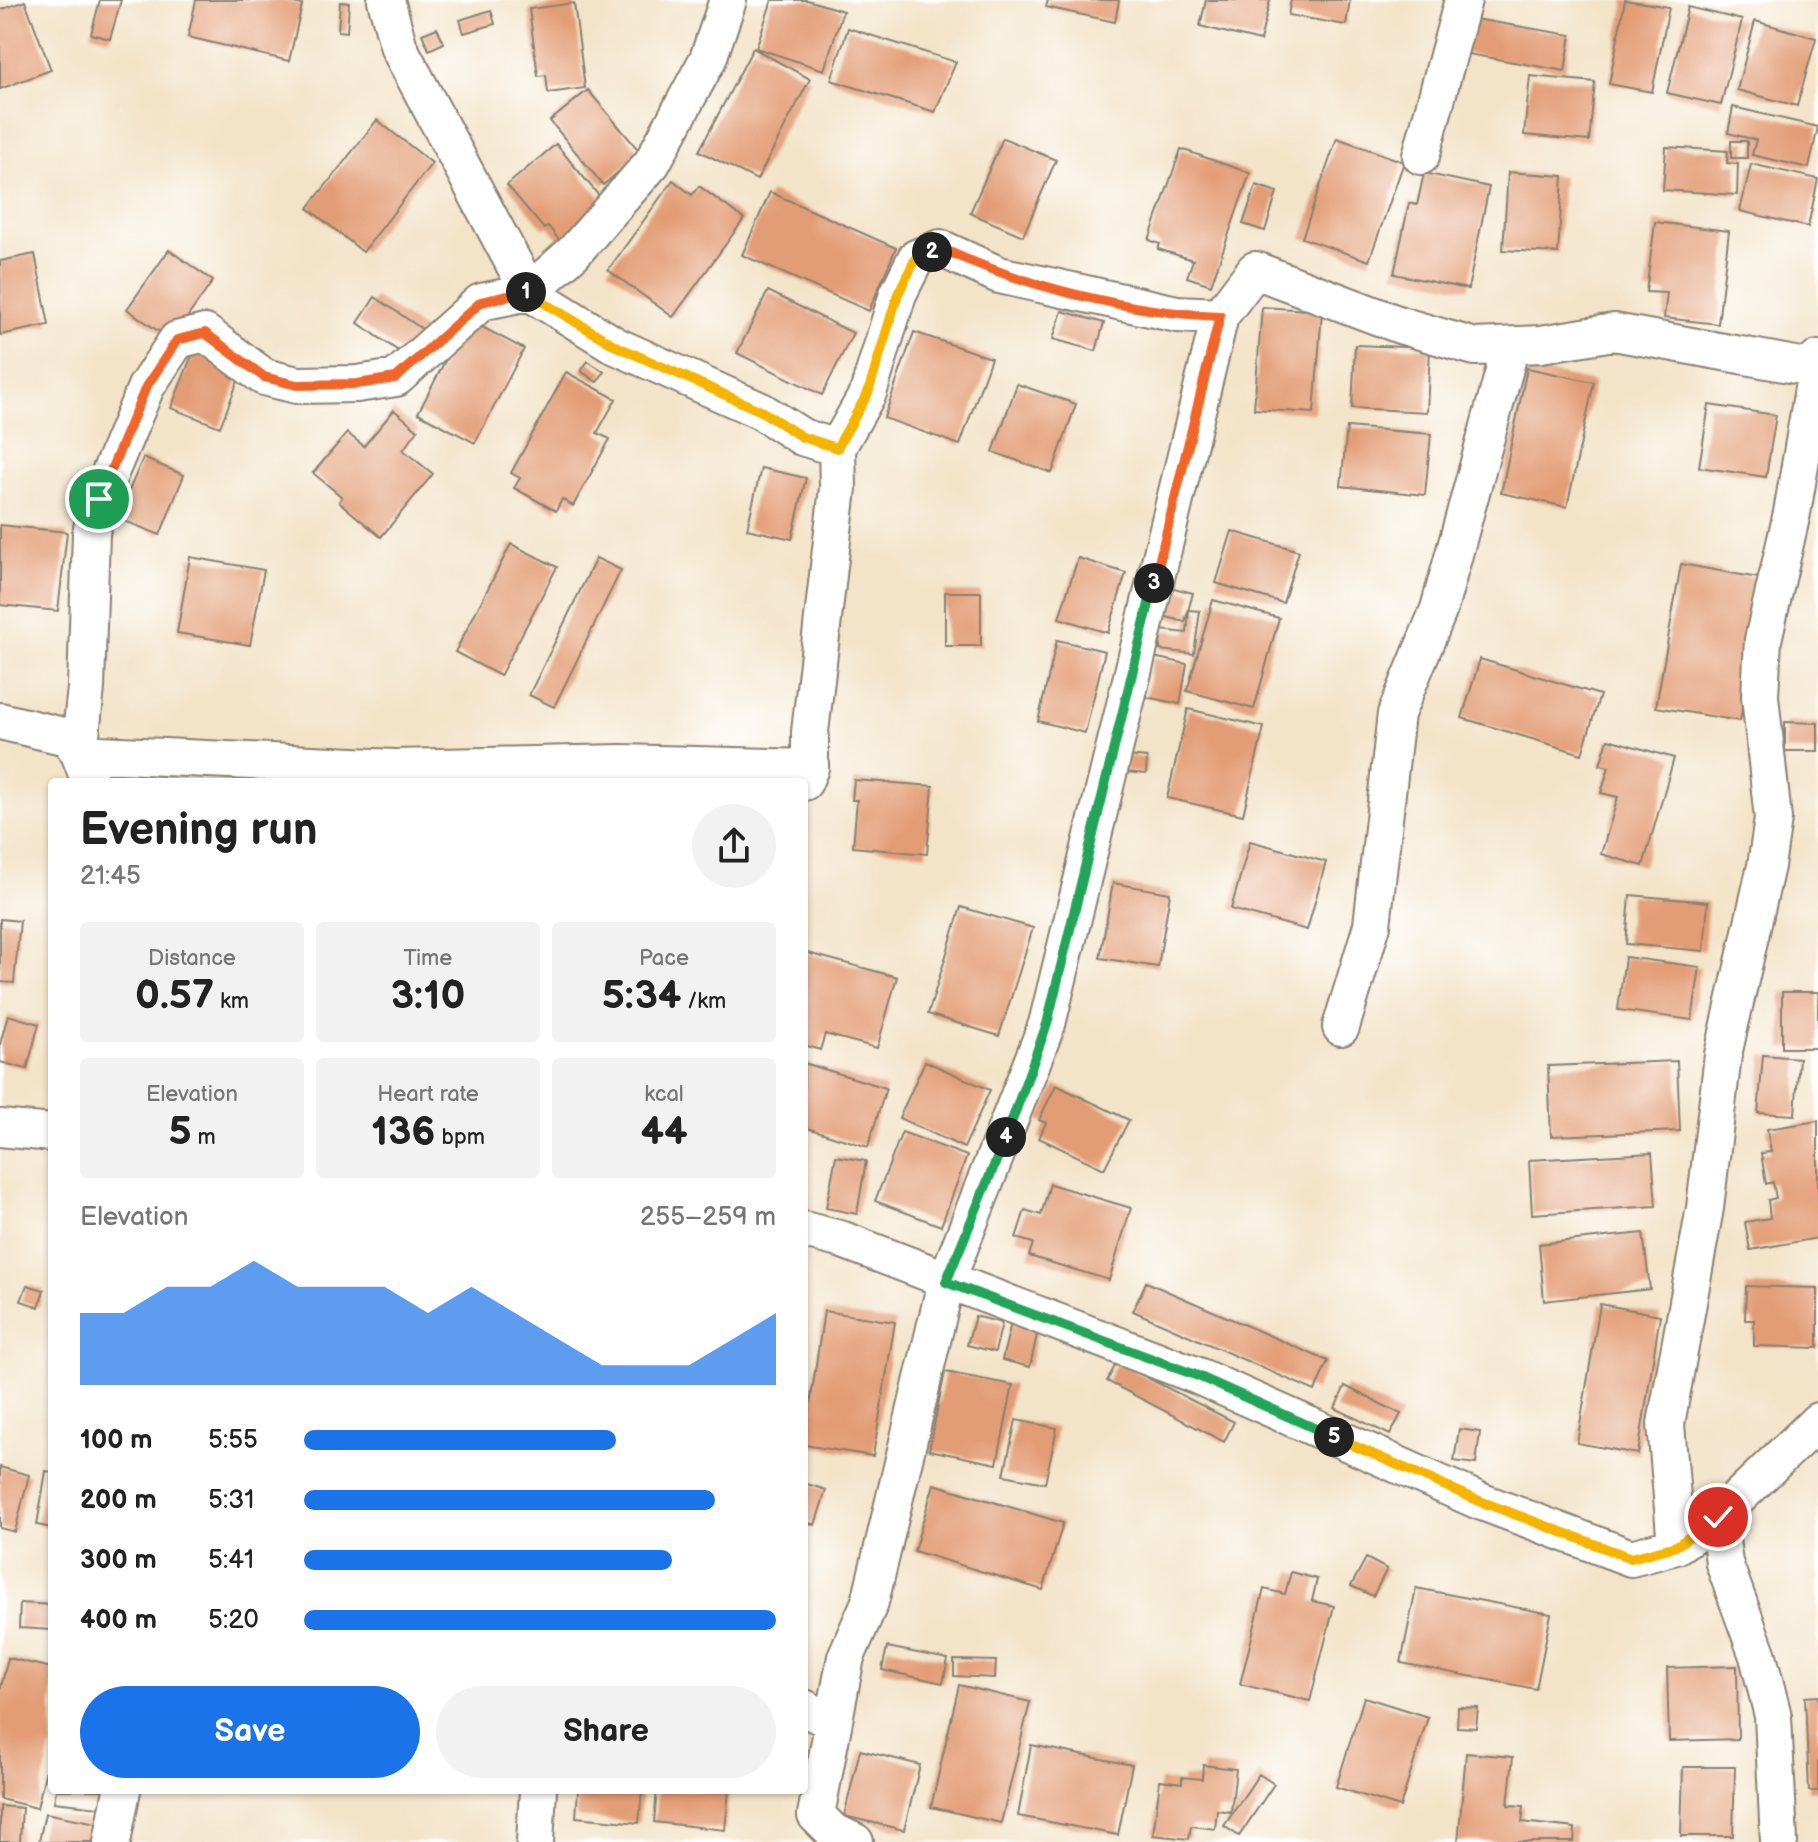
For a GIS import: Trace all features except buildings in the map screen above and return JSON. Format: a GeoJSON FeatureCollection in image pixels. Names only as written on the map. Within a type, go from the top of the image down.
{"type":"FeatureCollection","features":[{"type":"Feature","properties":{"kind":"street"},"geometry":{"type":"LineString","coordinates":[[386,0],[399,48],[529,292],[616,346],[761,411],[802,437],[837,448]]}},
{"type":"Feature","properties":{"kind":"street"},"geometry":{"type":"LineString","coordinates":[[84,768],[91,533],[99,499],[146,387],[177,340],[205,333],[264,377],[286,382],[357,384],[396,378],[481,302],[529,292],[574,252],[652,163],[708,59],[728,0]]}},
{"type":"Feature","properties":{"kind":"street"},"geometry":{"type":"LineString","coordinates":[[1421,156],[1463,0]]}},
{"type":"Feature","properties":{"kind":"street"},"geometry":{"type":"LineString","coordinates":[[84,768],[395,768],[621,763],[807,775],[838,488],[837,448],[868,393],[898,294],[916,258],[940,248],[999,275],[1177,314],[1220,316]]}},
{"type":"Feature","properties":{"kind":"street"},"geometry":{"type":"LineString","coordinates":[[855,1842],[832,1831],[816,1815],[818,1715],[870,1602],[946,1282],[1047,1024],[1220,316],[1255,270],[1400,325],[1475,347],[1511,346],[1614,332],[1817,369]]}},
{"type":"Feature","properties":{"kind":"street"},"geometry":{"type":"LineString","coordinates":[[1341,1027],[1372,925],[1396,714],[1439,609],[1511,346]]}},
{"type":"Feature","properties":{"kind":"street"},"geometry":{"type":"LineString","coordinates":[[1676,1546],[1666,1424],[1705,1208],[1723,1055],[1766,866],[1773,819],[1760,696],[1763,640],[1792,513],[1818,359]]}},
{"type":"Feature","properties":{"kind":"street"},"geometry":{"type":"LineString","coordinates":[[0,721],[67,737],[84,768]]}},
{"type":"Feature","properties":{"kind":"street"},"geometry":{"type":"LineString","coordinates":[[0,1128],[48,1133]]}},
{"type":"Feature","properties":{"kind":"street"},"geometry":{"type":"LineString","coordinates":[[808,1231],[843,1240],[1198,1376],[1477,1500],[1631,1558],[1676,1546],[1718,1517],[1818,1421]]}},
{"type":"Feature","properties":{"kind":"street"},"geometry":{"type":"LineString","coordinates":[[1718,1517],[1724,1563],[1758,1656],[1773,1716],[1779,1842]]}},
{"type":"Feature","properties":{"kind":"street"},"geometry":{"type":"LineString","coordinates":[[112,1842],[121,1794]]}},
{"type":"Feature","properties":{"kind":"street"},"geometry":{"type":"LineString","coordinates":[[535,1842],[538,1794]]}},
{"type":"Feature","properties":{"kind":"route"},"geometry":{"type":"LineString","coordinates":[[99,499],[146,387],[177,340],[205,333],[264,377],[297,385],[357,384],[396,378],[481,302],[529,292],[616,346],[761,411],[802,437],[837,448],[868,393],[898,294],[916,258],[940,248],[999,275],[1177,314],[1220,316],[1047,1024],[1007,1133],[946,1282],[1198,1376],[1477,1500],[1631,1558],[1676,1546],[1718,1517]]}}]}
